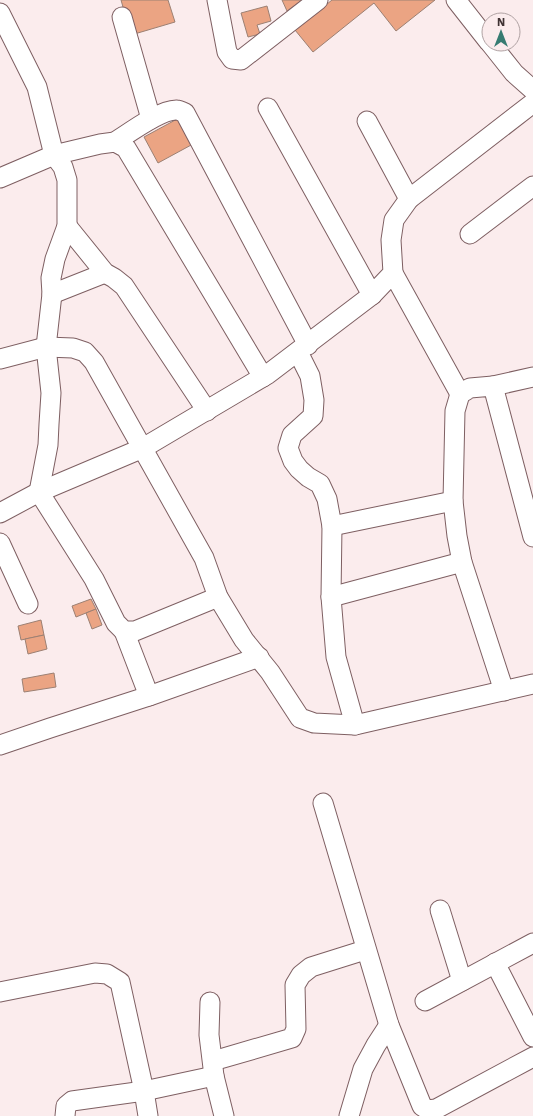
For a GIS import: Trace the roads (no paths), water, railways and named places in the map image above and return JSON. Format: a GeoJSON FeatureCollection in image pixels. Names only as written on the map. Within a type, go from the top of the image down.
{"type":"FeatureCollection","features":[{"type":"Feature","properties":{"kind":"street"},"geometry":{"type":"LineString","coordinates":[[217,0],[227,52],[232,59],[241,60],[318,0]]}},
{"type":"Feature","properties":{"kind":"street"},"geometry":{"type":"LineString","coordinates":[[456,0],[481,32]]}},
{"type":"Feature","properties":{"kind":"street"},"geometry":{"type":"LineString","coordinates":[[0,13],[37,87],[54,155],[63,167],[67,180],[67,226],[55,259],[51,278],[52,294],[46,347],[51,393],[48,445],[38,492],[94,579],[116,623],[124,631],[149,696]]}},
{"type":"Feature","properties":{"kind":"street"},"geometry":{"type":"LineString","coordinates":[[122,17],[151,119]]}},
{"type":"Feature","properties":{"kind":"street"},"geometry":{"type":"LineString","coordinates":[[497,52],[514,73],[533,90]]}},
{"type":"Feature","properties":{"kind":"street"},"geometry":{"type":"LineString","coordinates":[[460,394],[393,273],[391,240],[394,220],[409,199],[533,103]]}},
{"type":"Feature","properties":{"kind":"street"},"geometry":{"type":"LineString","coordinates":[[268,108],[372,295]]}},
{"type":"Feature","properties":{"kind":"street"},"geometry":{"type":"LineString","coordinates":[[0,178],[54,155],[115,142],[151,119],[169,111],[178,110],[186,113],[303,349],[314,400],[313,416],[292,435],[288,448],[299,469],[308,477],[320,484],[327,499],[332,526],[331,597],[336,657],[355,725]]}},
{"type":"Feature","properties":{"kind":"street"},"geometry":{"type":"LineString","coordinates":[[367,122],[409,199]]}},
{"type":"Feature","properties":{"kind":"street"},"geometry":{"type":"LineString","coordinates":[[115,142],[126,148],[263,377]]}},
{"type":"Feature","properties":{"kind":"street"},"geometry":{"type":"LineString","coordinates":[[470,234],[533,186]]}},
{"type":"Feature","properties":{"kind":"street"},"geometry":{"type":"LineString","coordinates":[[67,226],[105,273],[124,286],[207,410]]}},
{"type":"Feature","properties":{"kind":"street"},"geometry":{"type":"LineString","coordinates":[[52,294],[105,273]]}},
{"type":"Feature","properties":{"kind":"street"},"geometry":{"type":"LineString","coordinates":[[0,513],[38,492],[143,448],[263,377],[303,349],[372,295],[393,273]]}},
{"type":"Feature","properties":{"kind":"street"},"geometry":{"type":"LineString","coordinates":[[0,359],[46,347],[73,348],[84,352],[94,362],[204,558],[218,597],[244,640],[270,672],[300,718],[314,723],[355,725],[533,684]]}},
{"type":"Feature","properties":{"kind":"street"},"geometry":{"type":"LineString","coordinates":[[504,691],[462,562],[457,536],[452,501],[455,411],[460,394],[470,388],[493,386],[533,377]]}},
{"type":"Feature","properties":{"kind":"street"},"geometry":{"type":"LineString","coordinates":[[493,386],[533,537]]}},
{"type":"Feature","properties":{"kind":"street"},"geometry":{"type":"LineString","coordinates":[[332,526],[452,501]]}},
{"type":"Feature","properties":{"kind":"street"},"geometry":{"type":"LineString","coordinates":[[0,543],[28,604]]}},
{"type":"Feature","properties":{"kind":"street"},"geometry":{"type":"LineString","coordinates":[[331,597],[462,562]]}},
{"type":"Feature","properties":{"kind":"street"},"geometry":{"type":"LineString","coordinates":[[124,631],[135,631],[218,597]]}},
{"type":"Feature","properties":{"kind":"street"},"geometry":{"type":"LineString","coordinates":[[0,745],[149,696],[259,657]]}},
{"type":"Feature","properties":{"kind":"street"},"geometry":{"type":"LineString","coordinates":[[323,803],[365,950],[389,1025],[422,1106],[428,1110],[436,1109],[531,1063]]}},
{"type":"Feature","properties":{"kind":"street"},"geometry":{"type":"LineString","coordinates":[[440,910],[462,981]]}},
{"type":"Feature","properties":{"kind":"street"},"geometry":{"type":"LineString","coordinates":[[425,1001],[533,943]]}},
{"type":"Feature","properties":{"kind":"street"},"geometry":{"type":"LineString","coordinates":[[66,1116],[66,1106],[72,1101],[144,1091],[213,1068],[292,1038],[296,1029],[295,985],[301,975],[311,967],[365,950]]}},
{"type":"Feature","properties":{"kind":"street"},"geometry":{"type":"LineString","coordinates":[[495,963],[533,1037]]}},
{"type":"Feature","properties":{"kind":"street"},"geometry":{"type":"LineString","coordinates":[[0,992],[95,973],[107,974],[120,982],[148,1116]]}},
{"type":"Feature","properties":{"kind":"street"},"geometry":{"type":"LineString","coordinates":[[210,1002],[209,1035],[213,1068],[224,1116]]}},
{"type":"Feature","properties":{"kind":"street"},"geometry":{"type":"LineString","coordinates":[[350,1116],[363,1070],[376,1045],[389,1025]]}}]}
